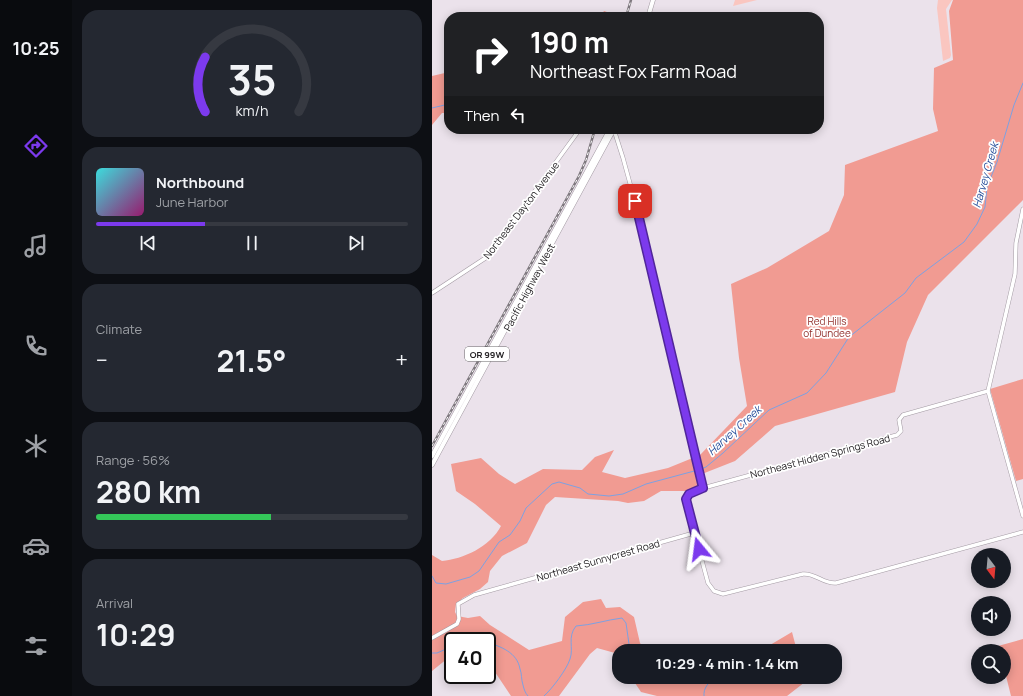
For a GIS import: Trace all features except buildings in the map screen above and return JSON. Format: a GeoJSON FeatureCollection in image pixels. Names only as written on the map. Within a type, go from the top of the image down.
{"type":"FeatureCollection","features":[{"type":"Feature","properties":{"kind":"main road"},"geometry":{"type":"LineString","coordinates":[[649,12],[653,0]]}},
{"type":"Feature","properties":{"kind":"main road","name":"Pacific Highway West"},"geometry":{"type":"LineString","coordinates":[[432,456],[610,134]]}},
{"type":"Feature","properties":{"kind":"main road","name":"Pacific Highway West"},"geometry":{"type":"LineString","coordinates":[[432,465],[610,134]]}},
{"type":"Feature","properties":{"kind":"street","name":"Northeast Dayton Avenue"},"geometry":{"type":"LineString","coordinates":[[432,293],[487,257],[576,134]]}},
{"type":"Feature","properties":{"kind":"street"},"geometry":{"type":"LineString","coordinates":[[614,134],[623,158],[642,227],[703,488],[691,492],[686,497],[694,533],[709,585],[714,591],[723,594],[803,574],[814,575],[826,582],[836,583],[1023,532]]}},
{"type":"Feature","properties":{"kind":"street"},"geometry":{"type":"LineString","coordinates":[[1023,209],[1016,243],[1015,274],[988,391],[1023,516]]}},
{"type":"Feature","properties":{"kind":"street","name":"Northeast Hidden Springs Road"},"geometry":{"type":"LineString","coordinates":[[703,488],[895,436],[901,432],[899,420],[903,415],[988,391]]}},
{"type":"Feature","properties":{"kind":"street","name":"Northeast Sunnycrest Road"},"geometry":{"type":"LineString","coordinates":[[432,638],[457,624],[459,619],[458,604],[474,595],[694,533]]}},
{"type":"Feature","properties":{"kind":"shaded area"},"geometry":{"type":"Polygon","coordinates":[[[735,0],[757,0],[733,6],[735,0]]]}},
{"type":"Feature","properties":{"kind":"shaded area"},"geometry":{"type":"Polygon","coordinates":[[[938,0],[952,0],[946,9],[951,55],[950,58],[943,61],[937,8],[938,0]]]}},
{"type":"Feature","properties":{"kind":"green space","name":"Red Hills of Dundee"},"geometry":{"type":"Polygon","coordinates":[[[953,0],[1023,0],[1023,200],[928,295],[907,342],[895,392],[775,426],[735,461],[702,474],[705,486],[688,491],[661,491],[644,501],[628,503],[555,497],[546,505],[527,543],[502,556],[490,571],[488,582],[480,589],[463,598],[456,604],[455,612],[457,616],[468,618],[480,616],[490,625],[529,650],[562,641],[565,617],[583,602],[601,599],[606,608],[620,607],[634,617],[641,644],[612,644],[612,652],[597,648],[590,654],[559,696],[511,696],[496,674],[496,632],[444,632],[444,661],[432,671],[432,555],[442,561],[467,555],[483,546],[501,526],[475,504],[456,491],[451,464],[481,458],[499,474],[515,484],[543,469],[582,470],[595,457],[614,450],[602,472],[625,478],[668,468],[700,455],[747,406],[739,358],[731,284],[767,268],[829,231],[844,195],[845,165],[938,131],[933,109],[934,68],[953,60],[949,11],[953,0]]]}},
{"type":"Feature","properties":{"kind":"green space"},"geometry":{"type":"Polygon","coordinates":[[[444,73],[444,113],[442,113],[432,125],[432,76],[444,73]]]}},
{"type":"Feature","properties":{"kind":"green space"},"geometry":{"type":"Polygon","coordinates":[[[1023,379],[1023,479],[1016,481],[990,389],[1023,379]]]}},
{"type":"Feature","properties":{"kind":"green space"},"geometry":{"type":"Polygon","coordinates":[[[792,632],[795,644],[772,644],[792,632]]]}},
{"type":"Feature","properties":{"kind":"green space"},"geometry":{"type":"Polygon","coordinates":[[[1023,639],[1023,696],[1011,696],[1008,684],[1011,684],[1011,644],[1005,644],[1023,639]]]}},
{"type":"Feature","properties":{"kind":"green space"},"geometry":{"type":"Polygon","coordinates":[[[636,684],[802,684],[787,696],[657,696],[641,692],[636,684]]]}},
{"type":"Feature","properties":{"kind":"waterway","name":"Harvey Creek"},"geometry":{"type":"LineString","coordinates":[[701,469],[706,467],[723,453],[769,410],[807,393],[826,373],[849,337],[905,293],[916,278],[964,242],[977,224],[985,207],[987,187],[997,162],[1014,105],[1023,83]]}},
{"type":"Feature","properties":{"kind":"waterway"},"geometry":{"type":"LineString","coordinates":[[432,108],[444,105]]}},
{"type":"Feature","properties":{"kind":"waterway","name":"Harvey Creek"},"geometry":{"type":"LineString","coordinates":[[432,576],[436,583],[446,584],[470,577],[479,571],[499,542],[510,535],[520,521],[526,508],[552,484],[559,482],[580,488],[588,494],[609,496],[623,494],[646,484],[698,470]]}},
{"type":"Feature","properties":{"kind":"waterway"},"geometry":{"type":"LineString","coordinates":[[544,696],[559,679],[566,668],[571,655],[571,638],[573,630],[576,626],[622,618],[626,623],[629,644]]}},
{"type":"Feature","properties":{"kind":"waterway"},"geometry":{"type":"LineString","coordinates":[[496,645],[508,651],[516,658],[521,671],[522,683],[528,696]]}},
{"type":"Feature","properties":{"kind":"waterway"},"geometry":{"type":"LineString","coordinates":[[432,653],[437,653],[444,650]]}},
{"type":"Feature","properties":{"kind":"waterway"},"geometry":{"type":"LineString","coordinates":[[704,696],[705,688],[708,684]]}},
{"type":"Feature","properties":{"kind":"railway"},"geometry":{"type":"LineString","coordinates":[[627,12],[631,0]]}},
{"type":"Feature","properties":{"kind":"railway"},"geometry":{"type":"LineString","coordinates":[[432,446],[579,176],[586,160],[594,134]]}},
{"type":"Feature","properties":{"kind":"route"},"geometry":{"type":"LineString","coordinates":[[635,201],[699,465],[703,488],[689,494],[686,502],[699,549]]}}]}
